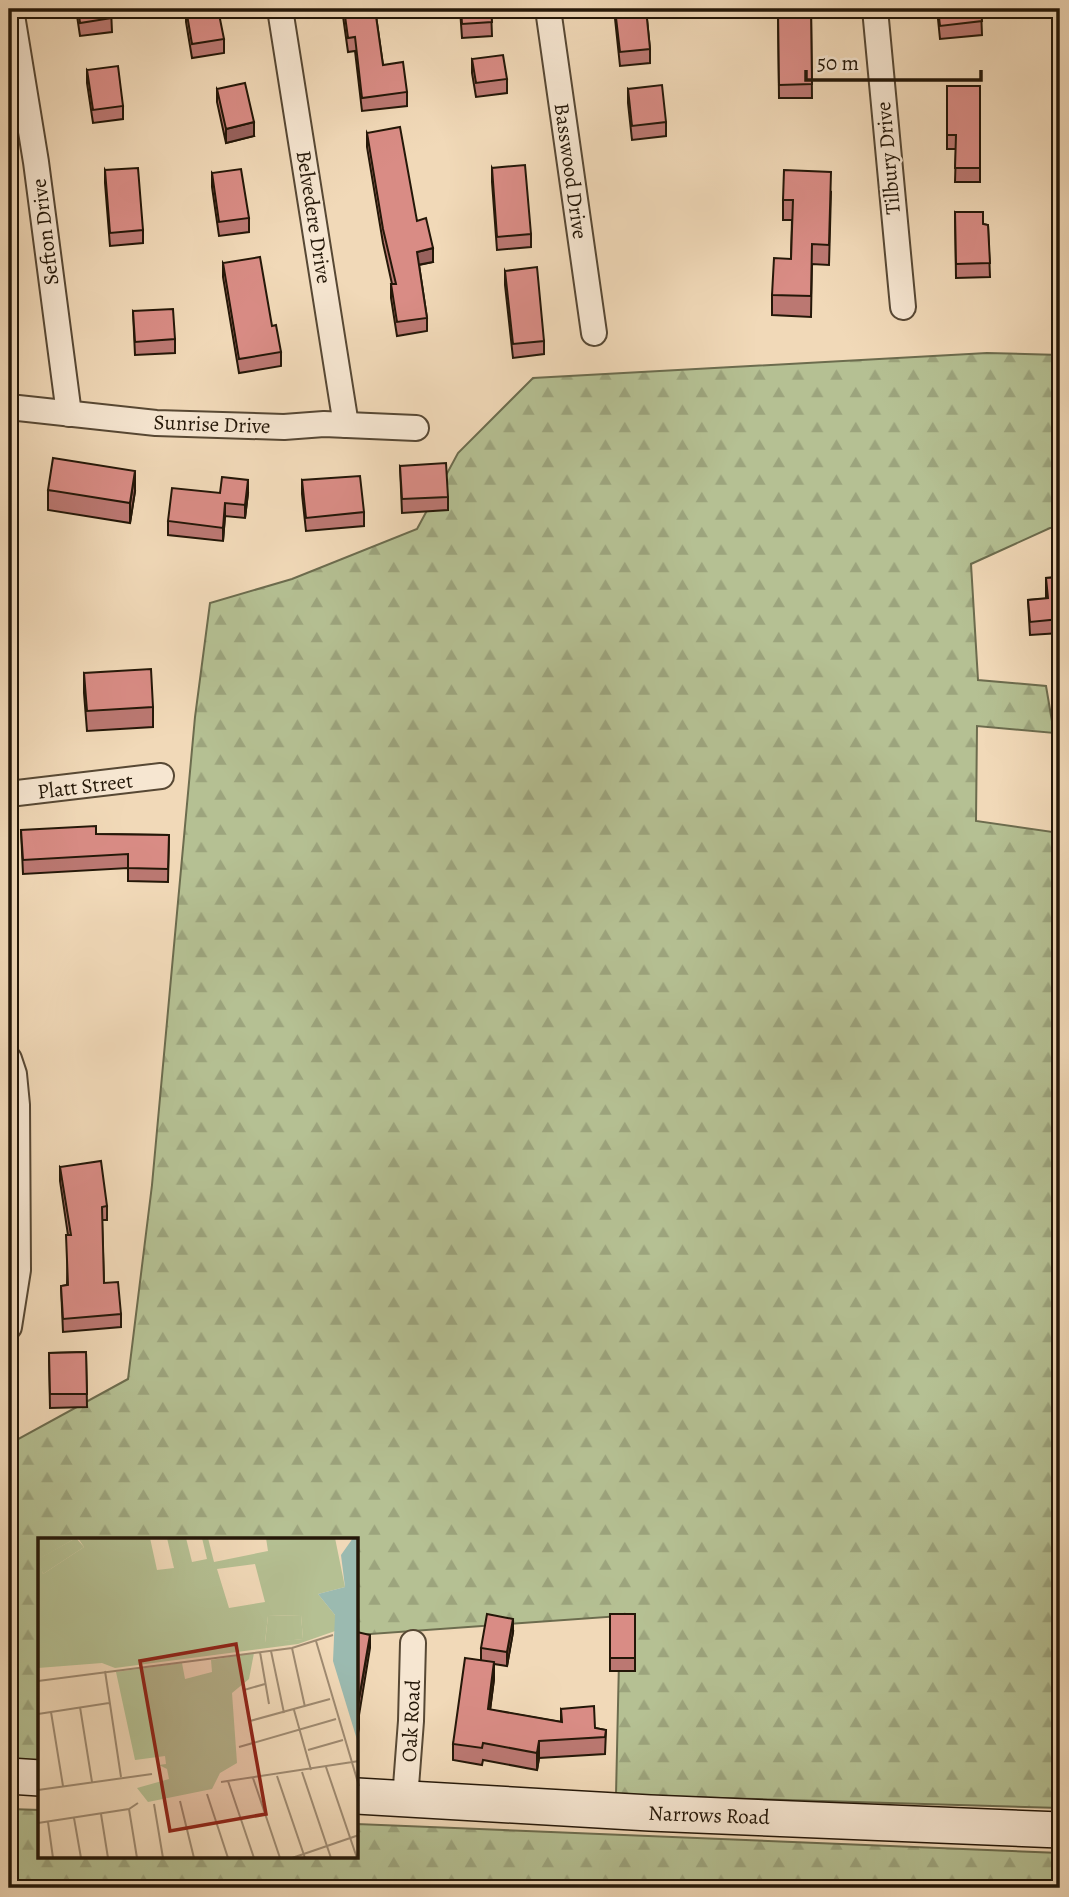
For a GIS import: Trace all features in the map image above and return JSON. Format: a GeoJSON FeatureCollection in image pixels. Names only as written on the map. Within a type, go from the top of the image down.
{"type":"FeatureCollection","features":[{"type":"Feature","properties":{"kind":"street","name":"Sefton Drive"},"geometry":{"type":"LineString","coordinates":[[11,9],[36,162],[69,414]]}},
{"type":"Feature","properties":{"kind":"street","name":"Belvedere Drive"},"geometry":{"type":"LineString","coordinates":[[280,9],[346,425]]}},
{"type":"Feature","properties":{"kind":"street","name":"Basswood Drive"},"geometry":{"type":"LineString","coordinates":[[548,9],[594,333]]}},
{"type":"Feature","properties":{"kind":"street","name":"Tilbury Drive"},"geometry":{"type":"LineString","coordinates":[[875,9],[902,307]]}},
{"type":"Feature","properties":{"kind":"street","name":"Sunrise Drive"},"geometry":{"type":"LineString","coordinates":[[9,407],[156,423],[416,428]]}},
{"type":"Feature","properties":{"kind":"street","name":"Platt Street"},"geometry":{"type":"LineString","coordinates":[[9,794],[161,776]]}},
{"type":"Feature","properties":{"kind":"street"},"geometry":{"type":"LineString","coordinates":[[9,1059],[17,1105],[18,1270],[9,1327]]}},
{"type":"Feature","properties":{"kind":"street","name":"Oak Road"},"geometry":{"type":"LineString","coordinates":[[405,1799],[413,1643]]}},
{"type":"Feature","properties":{"kind":"street"},"geometry":{"type":"LineString","coordinates":[[9,1776],[38,1778]]}},
{"type":"Feature","properties":{"kind":"street","name":"Narrows Road"},"geometry":{"type":"LineString","coordinates":[[359,1796],[650,1813],[1060,1830]]}},
{"type":"Feature","properties":{"kind":"green space"},"geometry":{"type":"Polygon","coordinates":[[[987,353],[1060,355],[1060,527],[1050,528],[971,564],[978,680],[1046,686],[1054,733],[977,726],[976,821],[1060,833],[1060,1808],[616,1795],[620,1616],[359,1635],[359,1538],[38,1538],[38,1767],[9,1767],[9,1444],[128,1379],[152,1185],[195,717],[210,603],[292,579],[417,529],[458,453],[533,378],[987,353]]]}},
{"type":"Feature","properties":{"kind":"green space"},"geometry":{"type":"Polygon","coordinates":[[[9,1809],[38,1810],[38,1858],[359,1858],[359,1824],[1060,1853],[1060,1888],[9,1888],[9,1809]]]}},
{"type":"Feature","properties":{"kind":"building"},"geometry":{"type":"Polygon","coordinates":[[[78,9],[111,9],[112,18],[80,23],[78,9]]]}},
{"type":"Feature","properties":{"kind":"building"},"geometry":{"type":"Polygon","coordinates":[[[186,9],[218,9],[224,39],[192,44],[186,9]]]}},
{"type":"Feature","properties":{"kind":"building"},"geometry":{"type":"Polygon","coordinates":[[[344,9],[375,9],[383,65],[403,62],[407,92],[362,98],[355,37],[348,38],[344,9]]]}},
{"type":"Feature","properties":{"kind":"building"},"geometry":{"type":"Polygon","coordinates":[[[461,9],[491,9],[492,22],[462,24],[461,9]]]}},
{"type":"Feature","properties":{"kind":"building"},"geometry":{"type":"Polygon","coordinates":[[[615,9],[646,9],[650,49],[620,52],[615,9]]]}},
{"type":"Feature","properties":{"kind":"building"},"geometry":{"type":"Polygon","coordinates":[[[811,9],[812,84],[779,85],[778,11],[811,9]]]}},
{"type":"Feature","properties":{"kind":"building"},"geometry":{"type":"Polygon","coordinates":[[[938,9],[981,9],[982,21],[940,26],[938,9]]]}},
{"type":"Feature","properties":{"kind":"building"},"geometry":{"type":"Polygon","coordinates":[[[503,55],[507,79],[476,83],[472,59],[503,55]]]}},
{"type":"Feature","properties":{"kind":"building"},"geometry":{"type":"Polygon","coordinates":[[[118,66],[123,106],[93,110],[87,70],[118,66]]]}},
{"type":"Feature","properties":{"kind":"building"},"geometry":{"type":"Polygon","coordinates":[[[245,83],[254,122],[226,129],[217,89],[245,83]]]}},
{"type":"Feature","properties":{"kind":"building"},"geometry":{"type":"Polygon","coordinates":[[[662,85],[666,122],[632,126],[628,89],[662,85]]]}},
{"type":"Feature","properties":{"kind":"building"},"geometry":{"type":"Polygon","coordinates":[[[947,86],[980,86],[980,168],[955,168],[956,135],[947,135],[947,86]]]}},
{"type":"Feature","properties":{"kind":"building"},"geometry":{"type":"Polygon","coordinates":[[[400,127],[417,221],[426,218],[433,248],[417,252],[427,318],[397,322],[391,284],[396,284],[383,229],[367,133],[400,127]]]}},
{"type":"Feature","properties":{"kind":"building"},"geometry":{"type":"Polygon","coordinates":[[[525,165],[531,234],[497,237],[492,168],[525,165]]]}},
{"type":"Feature","properties":{"kind":"building"},"geometry":{"type":"Polygon","coordinates":[[[138,168],[143,230],[110,233],[105,170],[138,168]]]}},
{"type":"Feature","properties":{"kind":"building"},"geometry":{"type":"Polygon","coordinates":[[[241,169],[249,218],[219,222],[212,173],[241,169]]]}},
{"type":"Feature","properties":{"kind":"building"},"geometry":{"type":"Polygon","coordinates":[[[784,170],[831,172],[829,245],[812,244],[811,296],[772,295],[774,258],[791,259],[793,200],[783,200],[784,170]]]}},
{"type":"Feature","properties":{"kind":"building"},"geometry":{"type":"Polygon","coordinates":[[[955,212],[983,212],[983,224],[988,225],[990,263],[956,264],[955,212]]]}},
{"type":"Feature","properties":{"kind":"building"},"geometry":{"type":"Polygon","coordinates":[[[260,257],[272,326],[276,325],[281,352],[239,359],[223,263],[260,257]]]}},
{"type":"Feature","properties":{"kind":"building"},"geometry":{"type":"Polygon","coordinates":[[[537,267],[544,341],[513,344],[505,271],[537,267]]]}},
{"type":"Feature","properties":{"kind":"building"},"geometry":{"type":"Polygon","coordinates":[[[173,309],[175,339],[135,342],[133,311],[173,309]]]}},
{"type":"Feature","properties":{"kind":"building"},"geometry":{"type":"Polygon","coordinates":[[[53,458],[135,471],[130,503],[48,490],[53,458]]]}},
{"type":"Feature","properties":{"kind":"building"},"geometry":{"type":"Polygon","coordinates":[[[446,463],[448,497],[402,499],[400,466],[446,463]]]}},
{"type":"Feature","properties":{"kind":"building"},"geometry":{"type":"Polygon","coordinates":[[[360,476],[364,512],[306,518],[302,480],[360,476]]]}},
{"type":"Feature","properties":{"kind":"building"},"geometry":{"type":"Polygon","coordinates":[[[222,477],[248,480],[245,505],[225,503],[223,528],[168,521],[172,488],[220,493],[222,477]]]}},
{"type":"Feature","properties":{"kind":"building"},"geometry":{"type":"Polygon","coordinates":[[[1060,577],[1060,619],[1030,622],[1028,600],[1048,598],[1046,578],[1060,577]]]}},
{"type":"Feature","properties":{"kind":"building"},"geometry":{"type":"Polygon","coordinates":[[[151,669],[153,707],[87,711],[84,673],[151,669]]]}},
{"type":"Feature","properties":{"kind":"building"},"geometry":{"type":"Polygon","coordinates":[[[96,826],[96,834],[169,835],[168,869],[128,868],[128,854],[23,860],[21,830],[96,826]]]}},
{"type":"Feature","properties":{"kind":"building"},"geometry":{"type":"Polygon","coordinates":[[[101,1161],[107,1206],[102,1207],[104,1283],[118,1282],[121,1314],[63,1319],[61,1286],[68,1285],[66,1235],[71,1235],[60,1167],[101,1161]]]}},
{"type":"Feature","properties":{"kind":"building"},"geometry":{"type":"Polygon","coordinates":[[[86,1352],[87,1394],[50,1394],[49,1353],[86,1352]]]}},
{"type":"Feature","properties":{"kind":"building"},"geometry":{"type":"Polygon","coordinates":[[[487,1614],[513,1619],[507,1652],[481,1648],[487,1614]]]}},
{"type":"Feature","properties":{"kind":"building"},"geometry":{"type":"Polygon","coordinates":[[[610,1614],[635,1614],[635,1658],[610,1658],[610,1614]]]}},
{"type":"Feature","properties":{"kind":"building"},"geometry":{"type":"Polygon","coordinates":[[[359,1632],[370,1635],[359,1698],[359,1632]]]}},
{"type":"Feature","properties":{"kind":"building"},"geometry":{"type":"Polygon","coordinates":[[[465,1658],[494,1662],[488,1709],[562,1722],[561,1709],[594,1706],[595,1728],[606,1730],[605,1737],[539,1741],[537,1753],[483,1743],[482,1748],[453,1744],[465,1658]]]}}]}
